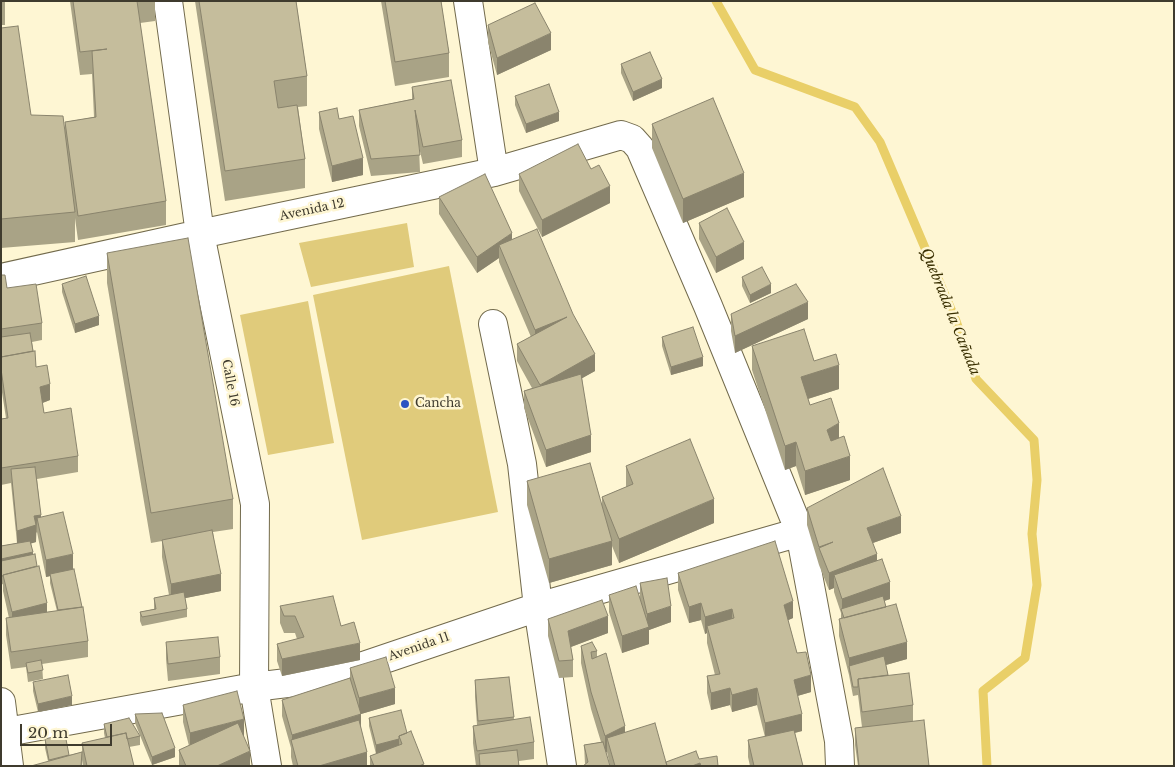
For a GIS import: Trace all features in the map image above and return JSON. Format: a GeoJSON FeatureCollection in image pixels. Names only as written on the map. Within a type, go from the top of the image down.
{"type":"FeatureCollection","features":[{"type":"Feature","properties":{"kind":"street","name":"Calle 16"},"geometry":{"type":"LineString","coordinates":[[168,1],[200,234],[255,504],[254,687],[267,766]]}},
{"type":"Feature","properties":{"kind":"street"},"geometry":{"type":"LineString","coordinates":[[468,1],[494,172]]}},
{"type":"Feature","properties":{"kind":"street","name":"Avenida 12"},"geometry":{"type":"LineString","coordinates":[[1,278],[494,172],[621,135],[632,139],[640,148],[708,306],[800,532]]}},
{"type":"Feature","properties":{"kind":"street"},"geometry":{"type":"LineString","coordinates":[[493,324],[522,464],[538,607],[562,766]]}},
{"type":"Feature","properties":{"kind":"street"},"geometry":{"type":"LineString","coordinates":[[800,532],[839,741],[840,766]]}},
{"type":"Feature","properties":{"kind":"street","name":"Avenida 11"},"geometry":{"type":"LineString","coordinates":[[4,733],[254,687],[328,678],[538,607],[800,532]]}},
{"type":"Feature","properties":{"kind":"street"},"geometry":{"type":"LineString","coordinates":[[1,702],[9,766]]}},
{"type":"Feature","properties":{"kind":"shaded area"},"geometry":{"type":"Polygon","coordinates":[[[407,223],[414,267],[311,287],[299,243],[407,223]]]}},
{"type":"Feature","properties":{"kind":"shaded area","name":"Cancha"},"geometry":{"type":"Polygon","coordinates":[[[449,266],[498,512],[362,540],[313,295],[449,266]]]}},
{"type":"Feature","properties":{"kind":"shaded area"},"geometry":{"type":"Polygon","coordinates":[[[308,301],[334,443],[268,455],[240,315],[308,301]]]}},
{"type":"Feature","properties":{"kind":"building"},"geometry":{"type":"Polygon","coordinates":[[[73,1],[137,1],[166,201],[78,216],[65,122],[96,117],[92,51],[107,49],[80,52],[73,1]]]}},
{"type":"Feature","properties":{"kind":"building"},"geometry":{"type":"Polygon","coordinates":[[[199,1],[296,1],[307,76],[274,81],[278,108],[297,105],[305,159],[225,171],[199,1]]]}},
{"type":"Feature","properties":{"kind":"building"},"geometry":{"type":"Polygon","coordinates":[[[385,1],[441,1],[449,53],[395,62],[385,1]]]}},
{"type":"Feature","properties":{"kind":"building"},"geometry":{"type":"Polygon","coordinates":[[[535,3],[551,33],[497,58],[488,25],[535,3]]]}},
{"type":"Feature","properties":{"kind":"building"},"geometry":{"type":"Polygon","coordinates":[[[18,26],[31,115],[63,116],[75,212],[1,219],[1,28],[18,26]]]}},
{"type":"Feature","properties":{"kind":"building"},"geometry":{"type":"Polygon","coordinates":[[[650,52],[662,79],[633,92],[621,64],[650,52]]]}},
{"type":"Feature","properties":{"kind":"building"},"geometry":{"type":"Polygon","coordinates":[[[451,80],[462,140],[423,147],[415,110],[420,155],[371,159],[359,110],[414,99],[412,87],[451,80]]]}},
{"type":"Feature","properties":{"kind":"building"},"geometry":{"type":"Polygon","coordinates":[[[549,84],[559,112],[526,124],[515,96],[549,84]]]}},
{"type":"Feature","properties":{"kind":"building"},"geometry":{"type":"Polygon","coordinates":[[[713,98],[744,173],[683,199],[652,124],[713,98]]]}},
{"type":"Feature","properties":{"kind":"building"},"geometry":{"type":"Polygon","coordinates":[[[337,108],[339,119],[353,116],[363,158],[332,166],[319,112],[337,108]]]}},
{"type":"Feature","properties":{"kind":"building"},"geometry":{"type":"Polygon","coordinates":[[[578,144],[591,169],[599,165],[610,186],[542,220],[519,174],[578,144]]]}},
{"type":"Feature","properties":{"kind":"building"},"geometry":{"type":"Polygon","coordinates":[[[485,174],[512,233],[477,257],[439,197],[485,174]]]}},
{"type":"Feature","properties":{"kind":"building"},"geometry":{"type":"Polygon","coordinates":[[[727,208],[744,242],[716,257],[699,223],[727,208]]]}},
{"type":"Feature","properties":{"kind":"building"},"geometry":{"type":"Polygon","coordinates":[[[537,229],[573,314],[595,354],[540,385],[517,344],[567,317],[535,330],[499,245],[537,229]]]}},
{"type":"Feature","properties":{"kind":"building"},"geometry":{"type":"Polygon","coordinates":[[[188,238],[233,499],[151,513],[107,253],[188,238]]]}},
{"type":"Feature","properties":{"kind":"building"},"geometry":{"type":"Polygon","coordinates":[[[762,267],[771,284],[750,295],[742,277],[762,267]]]}},
{"type":"Feature","properties":{"kind":"building"},"geometry":{"type":"Polygon","coordinates":[[[1,275],[5,275],[7,288],[36,284],[42,323],[1,329],[1,275]]]}},
{"type":"Feature","properties":{"kind":"building"},"geometry":{"type":"Polygon","coordinates":[[[86,276],[99,316],[75,324],[62,284],[86,276]]]}},
{"type":"Feature","properties":{"kind":"building"},"geometry":{"type":"Polygon","coordinates":[[[796,284],[808,302],[735,336],[731,314],[796,284]]]}},
{"type":"Feature","properties":{"kind":"building"},"geometry":{"type":"Polygon","coordinates":[[[693,327],[703,357],[671,367],[662,337],[693,327]]]}},
{"type":"Feature","properties":{"kind":"building"},"geometry":{"type":"Polygon","coordinates":[[[804,329],[814,361],[836,354],[839,365],[801,377],[810,405],[831,398],[839,423],[827,430],[831,441],[844,436],[850,456],[805,471],[796,442],[785,446],[752,346],[804,329]]]}},
{"type":"Feature","properties":{"kind":"building"},"geometry":{"type":"Polygon","coordinates":[[[30,333],[33,351],[1,357],[1,337],[30,333]]]}},
{"type":"Feature","properties":{"kind":"building"},"geometry":{"type":"Polygon","coordinates":[[[35,351],[36,367],[47,365],[50,384],[40,387],[44,413],[71,408],[78,456],[1,468],[1,419],[8,418],[1,357],[35,351]]]}},
{"type":"Feature","properties":{"kind":"building"},"geometry":{"type":"Polygon","coordinates":[[[581,374],[591,435],[546,450],[524,391],[581,374]]]}},
{"type":"Feature","properties":{"kind":"building"},"geometry":{"type":"Polygon","coordinates":[[[690,439],[714,499],[619,539],[602,497],[633,484],[626,466],[690,439]]]}},
{"type":"Feature","properties":{"kind":"building"},"geometry":{"type":"Polygon","coordinates":[[[590,463],[612,541],[549,559],[527,481],[590,463]]]}},
{"type":"Feature","properties":{"kind":"building"},"geometry":{"type":"Polygon","coordinates":[[[35,467],[41,515],[34,516],[36,525],[17,531],[11,469],[35,467]]]}},
{"type":"Feature","properties":{"kind":"building"},"geometry":{"type":"Polygon","coordinates":[[[883,468],[901,516],[867,528],[877,554],[829,573],[819,548],[833,542],[819,547],[807,508],[883,468]]]}},
{"type":"Feature","properties":{"kind":"building"},"geometry":{"type":"Polygon","coordinates":[[[63,512],[73,554],[46,560],[37,518],[63,512]]]}},
{"type":"Feature","properties":{"kind":"building"},"geometry":{"type":"Polygon","coordinates":[[[212,530],[221,574],[171,584],[162,540],[212,530]]]}},
{"type":"Feature","properties":{"kind":"building"},"geometry":{"type":"Polygon","coordinates":[[[30,541],[33,552],[1,559],[1,546],[30,541]]]}},
{"type":"Feature","properties":{"kind":"building"},"geometry":{"type":"Polygon","coordinates":[[[775,541],[793,601],[784,605],[797,653],[806,652],[811,675],[794,680],[802,714],[765,723],[757,688],[732,695],[730,688],[711,693],[707,676],[720,674],[707,626],[734,618],[732,609],[705,617],[701,603],[689,607],[678,573],[775,541]]]}},
{"type":"Feature","properties":{"kind":"building"},"geometry":{"type":"Polygon","coordinates":[[[35,554],[37,566],[1,576],[1,561],[35,554]]]}},
{"type":"Feature","properties":{"kind":"building"},"geometry":{"type":"Polygon","coordinates":[[[882,559],[890,582],[842,599],[834,575],[882,559]]]}},
{"type":"Feature","properties":{"kind":"building"},"geometry":{"type":"Polygon","coordinates":[[[39,566],[47,603],[12,612],[3,575],[39,566]]]}},
{"type":"Feature","properties":{"kind":"building"},"geometry":{"type":"Polygon","coordinates":[[[74,569],[82,607],[58,610],[50,574],[74,569]]]}},
{"type":"Feature","properties":{"kind":"building"},"geometry":{"type":"Polygon","coordinates":[[[667,578],[671,606],[647,614],[640,583],[667,578]]]}},
{"type":"Feature","properties":{"kind":"building"},"geometry":{"type":"Polygon","coordinates":[[[636,586],[649,627],[622,636],[609,595],[636,586]]]}},
{"type":"Feature","properties":{"kind":"building"},"geometry":{"type":"Polygon","coordinates":[[[184,592],[187,609],[142,617],[140,612],[156,609],[154,598],[184,592]]]}},
{"type":"Feature","properties":{"kind":"building"},"geometry":{"type":"Polygon","coordinates":[[[333,596],[341,626],[354,622],[360,643],[282,659],[277,644],[304,637],[295,616],[284,616],[280,606],[333,596]]]}},
{"type":"Feature","properties":{"kind":"building"},"geometry":{"type":"Polygon","coordinates":[[[883,596],[886,607],[844,618],[841,609],[883,596]]]}},
{"type":"Feature","properties":{"kind":"building"},"geometry":{"type":"Polygon","coordinates":[[[602,600],[608,616],[568,631],[573,660],[559,661],[548,619],[602,600]]]}},
{"type":"Feature","properties":{"kind":"building"},"geometry":{"type":"Polygon","coordinates":[[[896,604],[907,642],[849,658],[839,619],[896,604]]]}},
{"type":"Feature","properties":{"kind":"building"},"geometry":{"type":"Polygon","coordinates":[[[83,607],[88,641],[11,652],[6,618],[83,607]]]}},
{"type":"Feature","properties":{"kind":"building"},"geometry":{"type":"Polygon","coordinates":[[[218,637],[220,657],[168,664],[166,642],[218,637]]]}},
{"type":"Feature","properties":{"kind":"building"},"geometry":{"type":"Polygon","coordinates":[[[592,642],[597,651],[591,652],[592,659],[606,653],[625,726],[605,736],[591,692],[581,646],[592,642]]]}},
{"type":"Feature","properties":{"kind":"building"},"geometry":{"type":"Polygon","coordinates":[[[884,656],[888,675],[858,679],[858,687],[853,687],[849,666],[884,656]]]}},
{"type":"Feature","properties":{"kind":"building"},"geometry":{"type":"Polygon","coordinates":[[[386,657],[395,688],[359,698],[350,668],[386,657]]]}},
{"type":"Feature","properties":{"kind":"building"},"geometry":{"type":"Polygon","coordinates":[[[41,660],[43,670],[28,673],[26,663],[41,660]]]}},
{"type":"Feature","properties":{"kind":"building"},"geometry":{"type":"Polygon","coordinates":[[[909,673],[913,705],[862,712],[858,679],[909,673]]]}},
{"type":"Feature","properties":{"kind":"building"},"geometry":{"type":"Polygon","coordinates":[[[68,675],[72,696],[38,704],[33,682],[68,675]]]}},
{"type":"Feature","properties":{"kind":"building"},"geometry":{"type":"Polygon","coordinates":[[[509,677],[514,717],[478,721],[475,680],[509,677]]]}},
{"type":"Feature","properties":{"kind":"building"},"geometry":{"type":"Polygon","coordinates":[[[350,678],[361,714],[292,735],[282,700],[350,678]]]}},
{"type":"Feature","properties":{"kind":"building"},"geometry":{"type":"Polygon","coordinates":[[[237,691],[244,719],[190,733],[183,705],[237,691]]]}},
{"type":"Feature","properties":{"kind":"building"},"geometry":{"type":"Polygon","coordinates":[[[401,710],[407,733],[399,736],[399,739],[376,745],[369,718],[401,710]]]}},
{"type":"Feature","properties":{"kind":"building"},"geometry":{"type":"Polygon","coordinates":[[[162,713],[175,748],[152,757],[135,714],[162,713]]]}},
{"type":"Feature","properties":{"kind":"building"},"geometry":{"type":"Polygon","coordinates":[[[530,717],[534,742],[477,751],[473,726],[530,717]]]}},
{"type":"Feature","properties":{"kind":"building"},"geometry":{"type":"Polygon","coordinates":[[[129,718],[140,736],[127,739],[126,733],[107,737],[104,724],[129,718]]]}},
{"type":"Feature","properties":{"kind":"building"},"geometry":{"type":"Polygon","coordinates":[[[359,720],[367,752],[319,766],[298,766],[291,740],[359,720]]]}},
{"type":"Feature","properties":{"kind":"building"},"geometry":{"type":"Polygon","coordinates":[[[924,720],[929,766],[859,766],[855,728],[924,720]]]}},
{"type":"Feature","properties":{"kind":"building"},"geometry":{"type":"Polygon","coordinates":[[[238,723],[250,751],[217,766],[186,766],[179,750],[238,723]]]}},
{"type":"Feature","properties":{"kind":"building"},"geometry":{"type":"Polygon","coordinates":[[[655,723],[667,766],[615,766],[607,738],[655,723]]]}},
{"type":"Feature","properties":{"kind":"building"},"geometry":{"type":"Polygon","coordinates":[[[794,730],[803,766],[754,766],[748,740],[794,730]]]}},
{"type":"Feature","properties":{"kind":"building"},"geometry":{"type":"Polygon","coordinates":[[[411,731],[424,764],[419,766],[374,766],[370,756],[402,744],[399,736],[411,731]]]}},
{"type":"Feature","properties":{"kind":"building"},"geometry":{"type":"Polygon","coordinates":[[[126,733],[134,766],[87,766],[82,743],[126,733]]]}},
{"type":"Feature","properties":{"kind":"building"},"geometry":{"type":"Polygon","coordinates":[[[65,734],[69,755],[49,760],[45,739],[65,734]]]}},
{"type":"Feature","properties":{"kind":"building"},"geometry":{"type":"Polygon","coordinates":[[[603,742],[610,766],[583,766],[588,762],[584,745],[603,742]]]}},
{"type":"Feature","properties":{"kind":"building"},"geometry":{"type":"Polygon","coordinates":[[[517,750],[519,766],[480,766],[479,754],[517,750]]]}},
{"type":"Feature","properties":{"kind":"building"},"geometry":{"type":"Polygon","coordinates":[[[696,751],[699,759],[717,756],[718,766],[701,766],[700,763],[692,766],[667,766],[666,762],[696,751]]]}},
{"type":"Feature","properties":{"kind":"building"},"geometry":{"type":"Polygon","coordinates":[[[82,752],[81,766],[31,766],[82,752]]]}},
{"type":"Feature","properties":{"kind":"waterway","name":"Quebrada la Cañada"},"geometry":{"type":"LineString","coordinates":[[716,1],[755,70],[855,107],[880,142],[956,321],[976,379],[1034,440],[1037,480],[1032,534],[1037,585],[1025,658],[983,691],[987,766]]}},
{"type":"Feature","properties":{"kind":"place","name":"Cancha"},"geometry":{"type":"Point","coordinates":[405,404]}}]}
